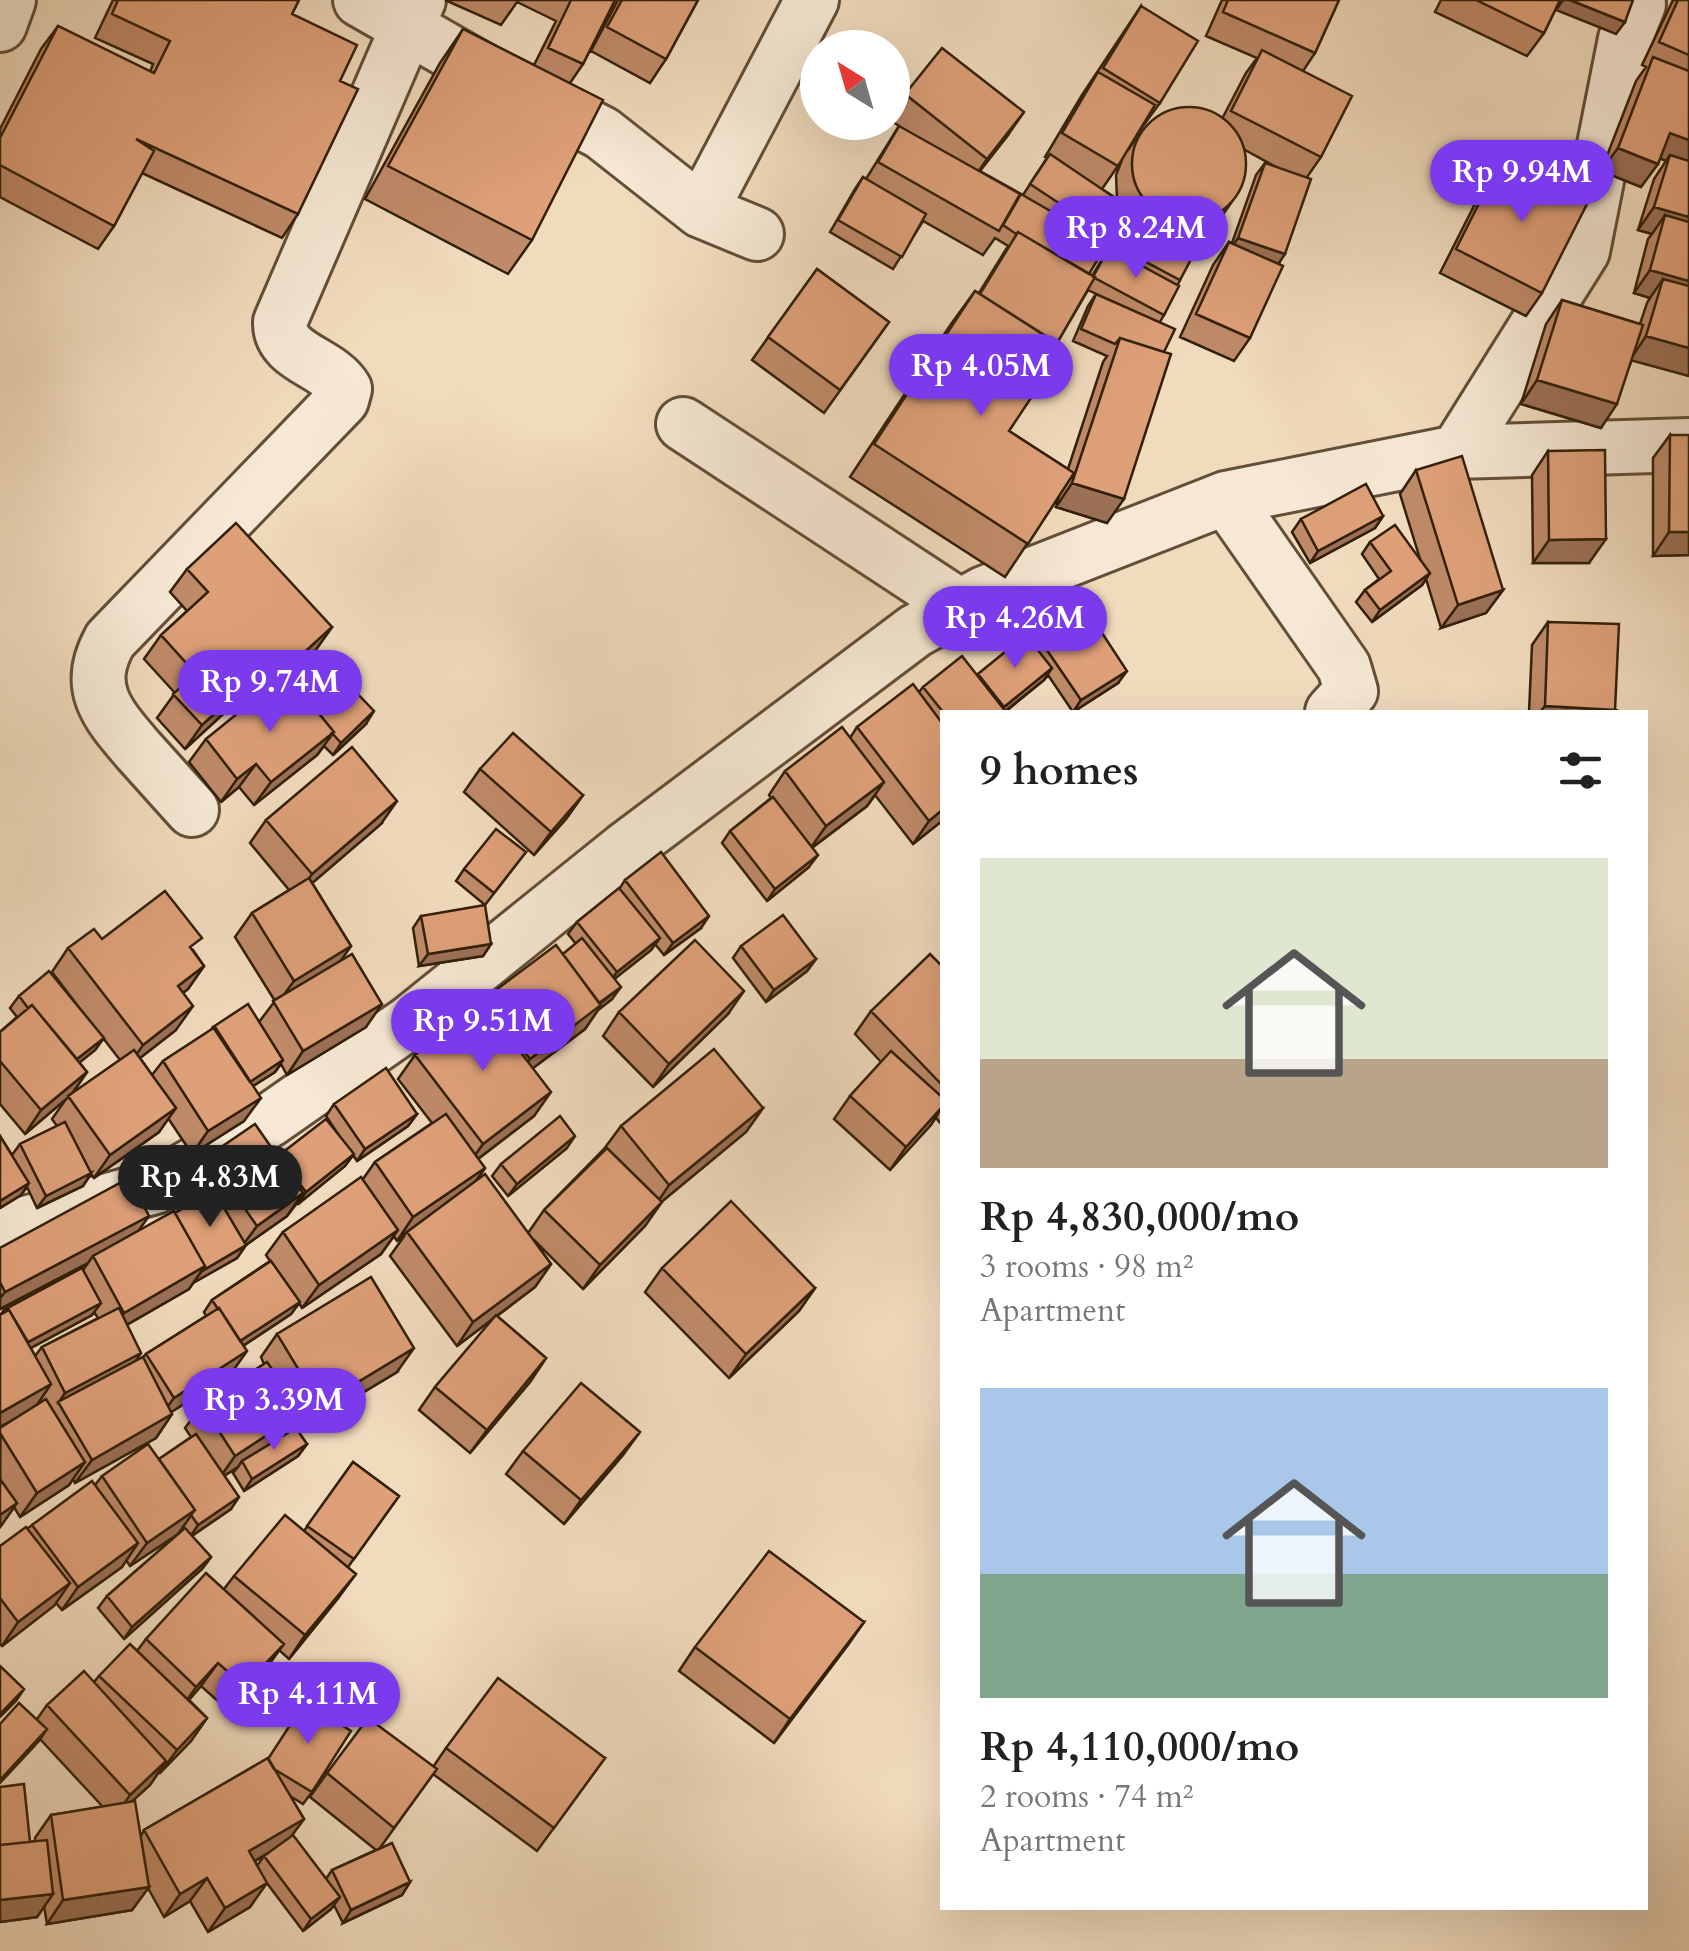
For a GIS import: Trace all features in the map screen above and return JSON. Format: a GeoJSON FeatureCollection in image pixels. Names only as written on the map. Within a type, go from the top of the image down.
{"type":"FeatureCollection","features":[{"type":"Feature","properties":{"kind":"street"},"geometry":{"type":"LineString","coordinates":[[0,25],[9,0]]}},
{"type":"Feature","properties":{"kind":"street"},"geometry":{"type":"LineString","coordinates":[[360,0],[413,12],[503,82],[602,133],[701,211],[757,234]]}},
{"type":"Feature","properties":{"kind":"street"},"geometry":{"type":"LineString","coordinates":[[701,211],[812,0]]}},
{"type":"Feature","properties":{"kind":"street"},"geometry":{"type":"LineString","coordinates":[[1456,452],[1583,252],[1625,39],[1639,4]]}},
{"type":"Feature","properties":{"kind":"street"},"geometry":{"type":"LineString","coordinates":[[192,810],[103,706],[98,680],[100,658],[110,640],[342,400],[345,388],[340,379],[310,358],[290,350],[280,335],[280,322],[413,12]]}},
{"type":"Feature","properties":{"kind":"street"},"geometry":{"type":"LineString","coordinates":[[682,424],[960,606]]}},
{"type":"Feature","properties":{"kind":"street"},"geometry":{"type":"LineString","coordinates":[[0,1230],[155,1187],[270,1120],[410,1022],[625,850],[915,631],[984,593],[1226,498],[1456,452],[1689,445]]}},
{"type":"Feature","properties":{"kind":"street"},"geometry":{"type":"LineString","coordinates":[[1226,498],[1344,667],[1351,691],[1334,710]]}},
{"type":"Feature","properties":{"kind":"building"},"geometry":{"type":"Polygon","coordinates":[[[118,0],[299,0],[292,14],[357,45],[340,81],[358,89],[298,214],[136,139],[154,151],[114,226],[0,165],[0,138],[58,26],[154,73],[170,41],[112,14],[118,0]]]}},
{"type":"Feature","properties":{"kind":"building"},"geometry":{"type":"Polygon","coordinates":[[[571,0],[615,0],[583,64],[548,48],[571,0]]]}},
{"type":"Feature","properties":{"kind":"building"},"geometry":{"type":"Polygon","coordinates":[[[622,0],[698,0],[666,59],[607,27],[622,0]]]}},
{"type":"Feature","properties":{"kind":"building"},"geometry":{"type":"Polygon","coordinates":[[[1228,0],[1339,0],[1315,53],[1223,12],[1228,0]]]}},
{"type":"Feature","properties":{"kind":"building"},"geometry":{"type":"Polygon","coordinates":[[[1476,0],[1560,0],[1544,33],[1476,0]]]}},
{"type":"Feature","properties":{"kind":"building"},"geometry":{"type":"Polygon","coordinates":[[[1570,0],[1633,0],[1625,22],[1570,0]]]}},
{"type":"Feature","properties":{"kind":"building"},"geometry":{"type":"Polygon","coordinates":[[[1678,0],[1689,0],[1689,55],[1659,42],[1678,0]]]}},
{"type":"Feature","properties":{"kind":"building"},"geometry":{"type":"Polygon","coordinates":[[[1141,6],[1198,41],[1160,103],[1103,68],[1141,6]]]}},
{"type":"Feature","properties":{"kind":"building"},"geometry":{"type":"Polygon","coordinates":[[[463,29],[603,100],[532,240],[388,166],[463,29]]]}},
{"type":"Feature","properties":{"kind":"building"},"geometry":{"type":"Polygon","coordinates":[[[942,48],[1024,112],[987,159],[910,98],[910,88],[942,48]]]}},
{"type":"Feature","properties":{"kind":"building"},"geometry":{"type":"Polygon","coordinates":[[[1262,50],[1352,96],[1321,157],[1231,111],[1262,50]]]}},
{"type":"Feature","properties":{"kind":"building"},"geometry":{"type":"Polygon","coordinates":[[[1653,57],[1689,71],[1689,140],[1670,133],[1658,164],[1618,148],[1653,57]]]}},
{"type":"Feature","properties":{"kind":"building"},"geometry":{"type":"Polygon","coordinates":[[[1098,72],[1155,105],[1118,166],[1062,133],[1098,72]]]}},
{"type":"Feature","properties":{"kind":"building"},"geometry":{"type":"Polygon","coordinates":[[[1189,107],[1221,116],[1237,132],[1246,164],[1237,196],[1221,212],[1189,221],[1157,212],[1141,196],[1132,164],[1141,132],[1157,116],[1189,107]]]}},
{"type":"Feature","properties":{"kind":"building"},"geometry":{"type":"Polygon","coordinates":[[[910,132],[1020,194],[999,231],[878,162],[891,140],[910,140],[910,132]]]}},
{"type":"Feature","properties":{"kind":"building"},"geometry":{"type":"Polygon","coordinates":[[[1050,154],[1127,206],[1107,235],[1030,184],[1050,154]]]}},
{"type":"Feature","properties":{"kind":"building"},"geometry":{"type":"Polygon","coordinates":[[[1670,155],[1689,161],[1689,217],[1654,207],[1670,155]]]}},
{"type":"Feature","properties":{"kind":"building"},"geometry":{"type":"Polygon","coordinates":[[[1502,158],[1589,200],[1542,293],[1456,249],[1502,158]]]}},
{"type":"Feature","properties":{"kind":"building"},"geometry":{"type":"Polygon","coordinates":[[[1265,163],[1311,179],[1285,254],[1238,238],[1265,163]]]}},
{"type":"Feature","properties":{"kind":"building"},"geometry":{"type":"Polygon","coordinates":[[[863,177],[926,214],[902,257],[838,220],[863,177]]]}},
{"type":"Feature","properties":{"kind":"building"},"geometry":{"type":"Polygon","coordinates":[[[1021,194],[1107,244],[1089,274],[1003,225],[1021,194]]]}},
{"type":"Feature","properties":{"kind":"building"},"geometry":{"type":"Polygon","coordinates":[[[1130,215],[1196,250],[1180,280],[1114,245],[1130,215]]]}},
{"type":"Feature","properties":{"kind":"building"},"geometry":{"type":"Polygon","coordinates":[[[1665,215],[1689,222],[1689,281],[1650,270],[1665,215]]]}},
{"type":"Feature","properties":{"kind":"building"},"geometry":{"type":"Polygon","coordinates":[[[1018,232],[1095,277],[1057,343],[980,294],[1018,232]]]}},
{"type":"Feature","properties":{"kind":"building"},"geometry":{"type":"Polygon","coordinates":[[[1229,242],[1283,266],[1250,338],[1196,314],[1229,242]]]}},
{"type":"Feature","properties":{"kind":"building"},"geometry":{"type":"Polygon","coordinates":[[[1109,248],[1179,286],[1164,315],[1093,277],[1109,248]]]}},
{"type":"Feature","properties":{"kind":"building"},"geometry":{"type":"Polygon","coordinates":[[[817,269],[889,322],[840,390],[768,337],[817,269]]]}},
{"type":"Feature","properties":{"kind":"building"},"geometry":{"type":"Polygon","coordinates":[[[1663,279],[1689,286],[1689,348],[1646,336],[1663,279]]]}},
{"type":"Feature","properties":{"kind":"building"},"geometry":{"type":"Polygon","coordinates":[[[975,291],[1064,348],[1009,431],[1074,473],[1028,544],[874,444],[975,291]]]}},
{"type":"Feature","properties":{"kind":"building"},"geometry":{"type":"Polygon","coordinates":[[[1096,294],[1175,329],[1164,352],[1120,338],[1115,344],[1081,329],[1096,294]]]}},
{"type":"Feature","properties":{"kind":"building"},"geometry":{"type":"Polygon","coordinates":[[[1562,300],[1643,325],[1617,404],[1537,380],[1562,300]]]}},
{"type":"Feature","properties":{"kind":"building"},"geometry":{"type":"Polygon","coordinates":[[[1120,338],[1171,354],[1124,499],[1072,483],[1120,338]]]}},
{"type":"Feature","properties":{"kind":"building"},"geometry":{"type":"Polygon","coordinates":[[[1670,435],[1689,435],[1689,532],[1669,532],[1670,435]]]}},
{"type":"Feature","properties":{"kind":"building"},"geometry":{"type":"Polygon","coordinates":[[[1605,450],[1606,539],[1549,540],[1548,451],[1605,450]]]}},
{"type":"Feature","properties":{"kind":"building"},"geometry":{"type":"Polygon","coordinates":[[[1462,456],[1503,590],[1458,605],[1416,470],[1462,456]]]}},
{"type":"Feature","properties":{"kind":"building"},"geometry":{"type":"Polygon","coordinates":[[[1366,484],[1383,516],[1318,551],[1301,519],[1366,484]]]}},
{"type":"Feature","properties":{"kind":"building"},"geometry":{"type":"Polygon","coordinates":[[[236,523],[332,627],[285,670],[275,659],[202,725],[173,694],[196,674],[161,635],[208,592],[187,569],[236,523]]]}},
{"type":"Feature","properties":{"kind":"building"},"geometry":{"type":"Polygon","coordinates":[[[1395,525],[1430,573],[1380,610],[1365,590],[1391,571],[1370,542],[1395,525]]]}},
{"type":"Feature","properties":{"kind":"building"},"geometry":{"type":"Polygon","coordinates":[[[1085,607],[1127,671],[1081,700],[1038,637],[1085,607]]]}},
{"type":"Feature","properties":{"kind":"building"},"geometry":{"type":"Polygon","coordinates":[[[1548,622],[1619,624],[1615,710],[1545,706],[1548,622]]]}},
{"type":"Feature","properties":{"kind":"building"},"geometry":{"type":"Polygon","coordinates":[[[1026,635],[1052,668],[1004,707],[978,674],[1026,635]]]}},
{"type":"Feature","properties":{"kind":"building"},"geometry":{"type":"Polygon","coordinates":[[[962,656],[1004,710],[941,710],[923,687],[962,656]]]}},
{"type":"Feature","properties":{"kind":"building"},"geometry":{"type":"Polygon","coordinates":[[[326,661],[374,711],[341,743],[298,688],[326,661]]]}},
{"type":"Feature","properties":{"kind":"building"},"geometry":{"type":"Polygon","coordinates":[[[913,684],[940,720],[940,812],[929,821],[857,727],[913,684]]]}},
{"type":"Feature","properties":{"kind":"building"},"geometry":{"type":"Polygon","coordinates":[[[296,685],[334,732],[271,782],[256,764],[237,779],[206,739],[265,691],[274,703],[296,685]]]}},
{"type":"Feature","properties":{"kind":"building"},"geometry":{"type":"Polygon","coordinates":[[[842,727],[884,782],[826,826],[785,771],[842,727]]]}},
{"type":"Feature","properties":{"kind":"building"},"geometry":{"type":"Polygon","coordinates":[[[513,733],[583,795],[551,832],[480,769],[513,733]]]}},
{"type":"Feature","properties":{"kind":"building"},"geometry":{"type":"Polygon","coordinates":[[[352,747],[397,801],[312,874],[266,820],[352,747]]]}},
{"type":"Feature","properties":{"kind":"building"},"geometry":{"type":"Polygon","coordinates":[[[773,797],[818,855],[775,889],[730,831],[773,797]]]}},
{"type":"Feature","properties":{"kind":"building"},"geometry":{"type":"Polygon","coordinates":[[[496,829],[526,852],[494,893],[464,869],[496,829]]]}},
{"type":"Feature","properties":{"kind":"building"},"geometry":{"type":"Polygon","coordinates":[[[661,852],[709,916],[673,943],[625,880],[661,852]]]}},
{"type":"Feature","properties":{"kind":"building"},"geometry":{"type":"Polygon","coordinates":[[[309,878],[351,946],[294,981],[252,913],[309,878]]]}},
{"type":"Feature","properties":{"kind":"building"},"geometry":{"type":"Polygon","coordinates":[[[619,888],[660,938],[617,972],[577,922],[619,888]]]}},
{"type":"Feature","properties":{"kind":"building"},"geometry":{"type":"Polygon","coordinates":[[[165,891],[202,938],[190,947],[204,966],[178,986],[193,1006],[143,1045],[68,948],[94,929],[102,939],[165,891]]]}},
{"type":"Feature","properties":{"kind":"building"},"geometry":{"type":"Polygon","coordinates":[[[485,905],[491,944],[428,954],[421,916],[485,905]]]}},
{"type":"Feature","properties":{"kind":"building"},"geometry":{"type":"Polygon","coordinates":[[[783,915],[816,959],[774,990],[741,946],[783,915]]]}},
{"type":"Feature","properties":{"kind":"building"},"geometry":{"type":"Polygon","coordinates":[[[582,938],[621,987],[599,1003],[563,954],[582,938]]]}},
{"type":"Feature","properties":{"kind":"building"},"geometry":{"type":"Polygon","coordinates":[[[695,940],[744,991],[669,1064],[619,1012],[695,940]]]}},
{"type":"Feature","properties":{"kind":"building"},"geometry":{"type":"Polygon","coordinates":[[[556,945],[601,1005],[530,1059],[484,999],[556,945]]]}},
{"type":"Feature","properties":{"kind":"building"},"geometry":{"type":"Polygon","coordinates":[[[352,954],[382,1004],[303,1051],[273,1001],[352,954]]]}},
{"type":"Feature","properties":{"kind":"building"},"geometry":{"type":"Polygon","coordinates":[[[930,954],[940,964],[940,1083],[871,1011],[930,954]]]}},
{"type":"Feature","properties":{"kind":"building"},"geometry":{"type":"Polygon","coordinates":[[[49,971],[104,1038],[77,1059],[32,1005],[28,1008],[19,996],[49,971]]]}},
{"type":"Feature","properties":{"kind":"building"},"geometry":{"type":"Polygon","coordinates":[[[483,1003],[551,1092],[483,1144],[415,1055],[483,1003]]]}},
{"type":"Feature","properties":{"kind":"building"},"geometry":{"type":"Polygon","coordinates":[[[248,1004],[283,1060],[250,1082],[213,1027],[248,1004]]]}},
{"type":"Feature","properties":{"kind":"building"},"geometry":{"type":"Polygon","coordinates":[[[32,1005],[87,1072],[41,1110],[0,1061],[0,1032],[32,1005]]]}},
{"type":"Feature","properties":{"kind":"building"},"geometry":{"type":"Polygon","coordinates":[[[215,1027],[261,1098],[208,1131],[163,1061],[215,1027]]]}},
{"type":"Feature","properties":{"kind":"building"},"geometry":{"type":"Polygon","coordinates":[[[714,1049],[763,1108],[669,1185],[621,1126],[714,1049]]]}},
{"type":"Feature","properties":{"kind":"building"},"geometry":{"type":"Polygon","coordinates":[[[134,1050],[176,1108],[110,1155],[68,1096],[134,1050]]]}},
{"type":"Feature","properties":{"kind":"building"},"geometry":{"type":"Polygon","coordinates":[[[891,1051],[940,1095],[940,1109],[906,1147],[850,1096],[891,1051]]]}},
{"type":"Feature","properties":{"kind":"building"},"geometry":{"type":"Polygon","coordinates":[[[386,1068],[417,1114],[365,1149],[334,1104],[386,1068]]]}},
{"type":"Feature","properties":{"kind":"building"},"geometry":{"type":"Polygon","coordinates":[[[446,1114],[485,1168],[413,1217],[375,1162],[446,1114]]]}},
{"type":"Feature","properties":{"kind":"building"},"geometry":{"type":"Polygon","coordinates":[[[560,1116],[575,1136],[517,1184],[501,1164],[560,1116]]]}},
{"type":"Feature","properties":{"kind":"building"},"geometry":{"type":"Polygon","coordinates":[[[326,1119],[354,1154],[306,1192],[278,1156],[326,1119]]]}},
{"type":"Feature","properties":{"kind":"building"},"geometry":{"type":"Polygon","coordinates":[[[65,1122],[91,1173],[46,1196],[20,1144],[65,1122]]]}},
{"type":"Feature","properties":{"kind":"building"},"geometry":{"type":"Polygon","coordinates":[[[255,1124],[303,1193],[257,1226],[208,1156],[255,1124]]]}},
{"type":"Feature","properties":{"kind":"building"},"geometry":{"type":"Polygon","coordinates":[[[0,1136],[29,1183],[0,1201],[0,1136]]]}},
{"type":"Feature","properties":{"kind":"building"},"geometry":{"type":"Polygon","coordinates":[[[607,1148],[662,1202],[600,1265],[544,1210],[607,1148]]]}},
{"type":"Feature","properties":{"kind":"building"},"geometry":{"type":"Polygon","coordinates":[[[485,1174],[551,1264],[473,1322],[407,1232],[485,1174]]]}},
{"type":"Feature","properties":{"kind":"building"},"geometry":{"type":"Polygon","coordinates":[[[361,1177],[398,1230],[319,1285],[283,1232],[361,1177]]]}},
{"type":"Feature","properties":{"kind":"building"},"geometry":{"type":"Polygon","coordinates":[[[129,1178],[149,1216],[5,1292],[0,1282],[0,1248],[129,1178]]]}},
{"type":"Feature","properties":{"kind":"building"},"geometry":{"type":"Polygon","coordinates":[[[214,1191],[246,1245],[202,1271],[205,1266],[175,1213],[214,1191]]]}},
{"type":"Feature","properties":{"kind":"building"},"geometry":{"type":"Polygon","coordinates":[[[731,1201],[815,1288],[746,1354],[662,1268],[731,1201]]]}},
{"type":"Feature","properties":{"kind":"building"},"geometry":{"type":"Polygon","coordinates":[[[174,1211],[205,1266],[124,1313],[93,1256],[174,1211]]]}},
{"type":"Feature","properties":{"kind":"building"},"geometry":{"type":"Polygon","coordinates":[[[271,1261],[300,1302],[240,1341],[212,1300],[271,1261]]]}},
{"type":"Feature","properties":{"kind":"building"},"geometry":{"type":"Polygon","coordinates":[[[82,1268],[101,1303],[28,1342],[9,1310],[4,1310],[82,1268]]]}},
{"type":"Feature","properties":{"kind":"building"},"geometry":{"type":"Polygon","coordinates":[[[371,1277],[414,1348],[320,1405],[277,1334],[371,1277]]]}},
{"type":"Feature","properties":{"kind":"building"},"geometry":{"type":"Polygon","coordinates":[[[119,1308],[141,1353],[65,1393],[42,1347],[119,1308]]]}},
{"type":"Feature","properties":{"kind":"building"},"geometry":{"type":"Polygon","coordinates":[[[219,1308],[247,1351],[174,1398],[146,1354],[219,1308]]]}},
{"type":"Feature","properties":{"kind":"building"},"geometry":{"type":"Polygon","coordinates":[[[9,1310],[51,1384],[0,1413],[0,1315],[9,1310]]]}},
{"type":"Feature","properties":{"kind":"building"},"geometry":{"type":"Polygon","coordinates":[[[496,1315],[546,1358],[487,1430],[435,1387],[496,1315]]]}},
{"type":"Feature","properties":{"kind":"building"},"geometry":{"type":"Polygon","coordinates":[[[143,1357],[172,1414],[92,1460],[58,1402],[143,1357]]]}},
{"type":"Feature","properties":{"kind":"building"},"geometry":{"type":"Polygon","coordinates":[[[267,1362],[302,1412],[235,1456],[202,1405],[267,1362]]]}},
{"type":"Feature","properties":{"kind":"building"},"geometry":{"type":"Polygon","coordinates":[[[581,1383],[640,1432],[581,1500],[523,1451],[581,1383]]]}},
{"type":"Feature","properties":{"kind":"building"},"geometry":{"type":"Polygon","coordinates":[[[46,1399],[85,1462],[37,1493],[0,1428],[46,1399]]]}},
{"type":"Feature","properties":{"kind":"building"},"geometry":{"type":"Polygon","coordinates":[[[296,1428],[307,1444],[252,1479],[242,1461],[296,1428]]]}},
{"type":"Feature","properties":{"kind":"building"},"geometry":{"type":"Polygon","coordinates":[[[196,1434],[239,1497],[198,1525],[191,1515],[195,1510],[159,1459],[196,1434]]]}},
{"type":"Feature","properties":{"kind":"building"},"geometry":{"type":"Polygon","coordinates":[[[148,1444],[195,1510],[147,1543],[102,1476],[148,1444]]]}},
{"type":"Feature","properties":{"kind":"building"},"geometry":{"type":"Polygon","coordinates":[[[353,1462],[399,1496],[354,1559],[307,1526],[353,1462]]]}},
{"type":"Feature","properties":{"kind":"building"},"geometry":{"type":"Polygon","coordinates":[[[0,1479],[17,1503],[0,1515],[0,1479]]]}},
{"type":"Feature","properties":{"kind":"building"},"geometry":{"type":"Polygon","coordinates":[[[92,1481],[138,1543],[78,1587],[32,1525],[92,1481]]]}},
{"type":"Feature","properties":{"kind":"building"},"geometry":{"type":"Polygon","coordinates":[[[285,1515],[356,1574],[305,1635],[234,1576],[285,1515]]]}},
{"type":"Feature","properties":{"kind":"building"},"geometry":{"type":"Polygon","coordinates":[[[26,1527],[70,1583],[18,1622],[0,1598],[0,1546],[26,1527]]]}},
{"type":"Feature","properties":{"kind":"building"},"geometry":{"type":"Polygon","coordinates":[[[185,1528],[211,1557],[132,1627],[107,1596],[185,1528]]]}},
{"type":"Feature","properties":{"kind":"building"},"geometry":{"type":"Polygon","coordinates":[[[769,1551],[864,1622],[790,1719],[695,1647],[769,1551]]]}},
{"type":"Feature","properties":{"kind":"building"},"geometry":{"type":"Polygon","coordinates":[[[206,1573],[284,1644],[244,1686],[218,1663],[196,1687],[146,1639],[206,1573]]]}},
{"type":"Feature","properties":{"kind":"building"},"geometry":{"type":"Polygon","coordinates":[[[130,1644],[207,1718],[177,1750],[99,1676],[130,1644]]]}},
{"type":"Feature","properties":{"kind":"building"},"geometry":{"type":"Polygon","coordinates":[[[0,1666],[24,1689],[0,1714],[0,1666]]]}},
{"type":"Feature","properties":{"kind":"building"},"geometry":{"type":"Polygon","coordinates":[[[84,1671],[166,1761],[130,1795],[47,1705],[84,1671]]]}},
{"type":"Feature","properties":{"kind":"building"},"geometry":{"type":"Polygon","coordinates":[[[498,1678],[605,1758],[554,1828],[446,1748],[498,1678]]]}},
{"type":"Feature","properties":{"kind":"building"},"geometry":{"type":"Polygon","coordinates":[[[305,1702],[351,1731],[312,1792],[274,1769],[268,1759],[305,1702]]]}},
{"type":"Feature","properties":{"kind":"building"},"geometry":{"type":"Polygon","coordinates":[[[19,1703],[47,1729],[0,1780],[0,1724],[19,1703]]]}},
{"type":"Feature","properties":{"kind":"building"},"geometry":{"type":"Polygon","coordinates":[[[368,1718],[437,1769],[394,1828],[327,1773],[368,1718]]]}},
{"type":"Feature","properties":{"kind":"building"},"geometry":{"type":"Polygon","coordinates":[[[268,1758],[304,1819],[249,1851],[267,1883],[225,1908],[207,1878],[180,1894],[144,1830],[268,1758]]]}},
{"type":"Feature","properties":{"kind":"building"},"geometry":{"type":"Polygon","coordinates":[[[24,1784],[30,1842],[0,1845],[0,1787],[24,1784]]]}},
{"type":"Feature","properties":{"kind":"building"},"geometry":{"type":"Polygon","coordinates":[[[135,1801],[149,1887],[63,1900],[51,1815],[135,1801]]]}},
{"type":"Feature","properties":{"kind":"building"},"geometry":{"type":"Polygon","coordinates":[[[293,1835],[340,1897],[311,1919],[264,1856],[293,1835]]]}},
{"type":"Feature","properties":{"kind":"building"},"geometry":{"type":"Polygon","coordinates":[[[47,1840],[53,1894],[0,1900],[0,1845],[47,1840]]]}},
{"type":"Feature","properties":{"kind":"building"},"geometry":{"type":"Polygon","coordinates":[[[392,1843],[410,1882],[351,1910],[332,1870],[392,1843]]]}}]}
